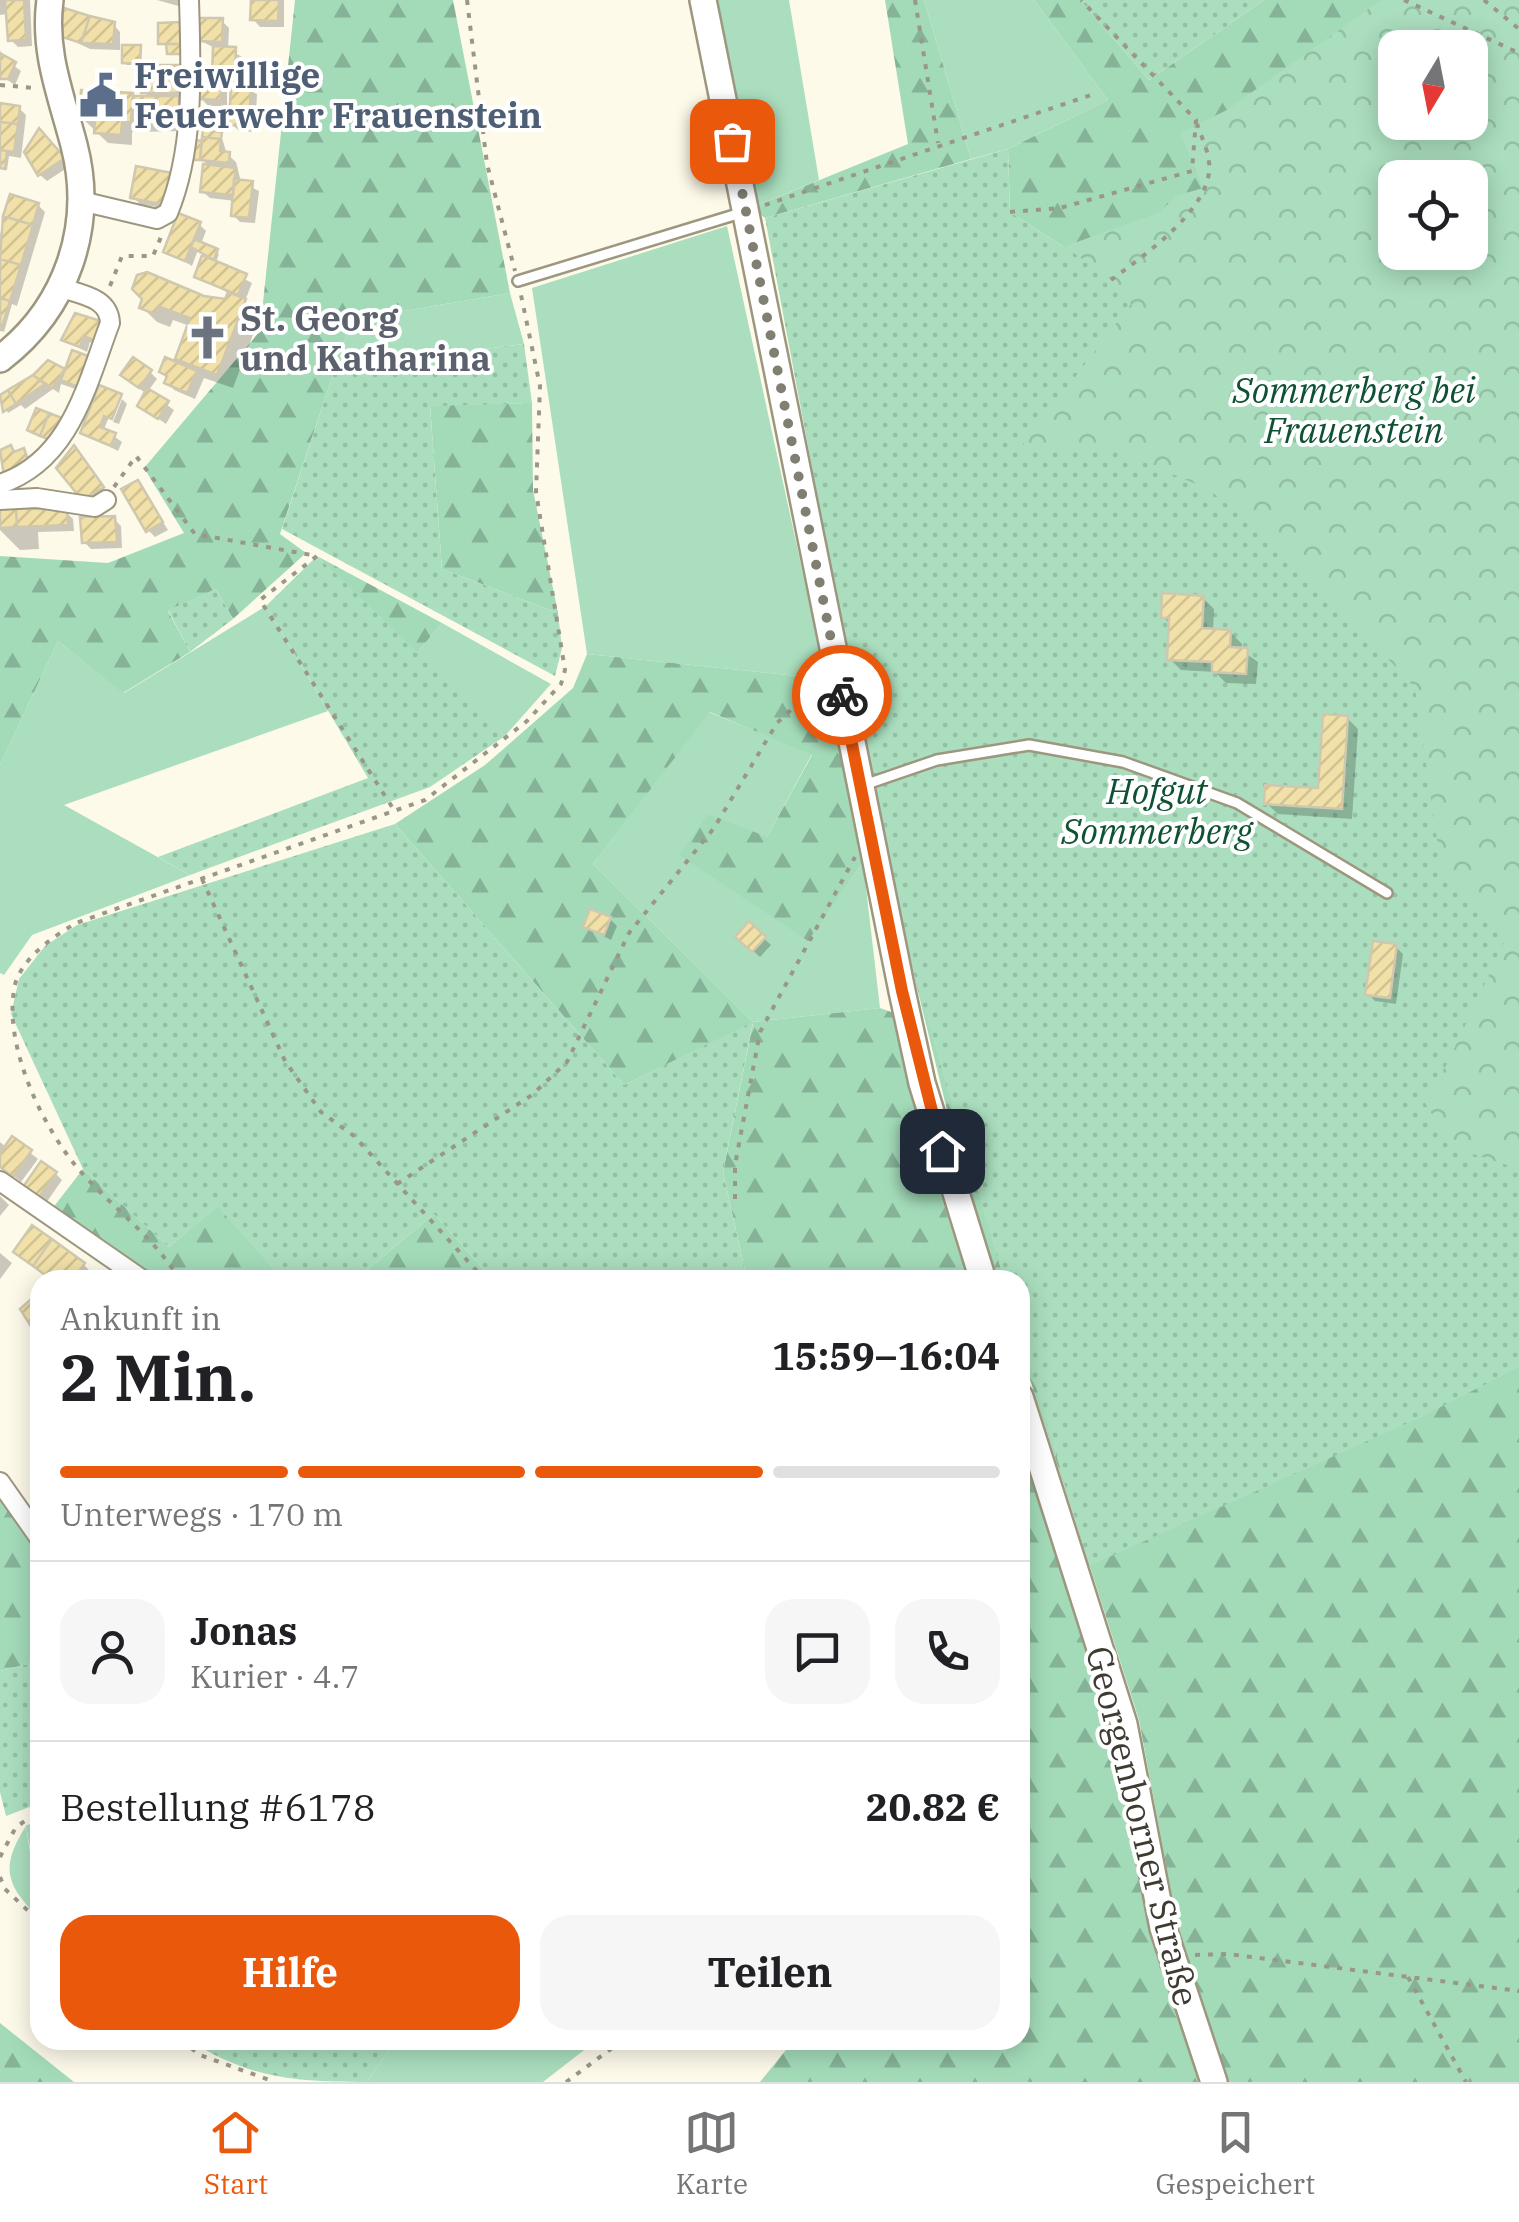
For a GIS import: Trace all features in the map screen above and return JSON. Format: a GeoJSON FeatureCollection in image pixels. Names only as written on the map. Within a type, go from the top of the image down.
{"type":"FeatureCollection","features":[{"type":"Feature","properties":{"kind":"main road"},"geometry":{"type":"LineString","coordinates":[[0,359],[38,324],[62,288],[75,251],[81,201],[77,160],[49,49],[50,0]]}},
{"type":"Feature","properties":{"kind":"main road"},"geometry":{"type":"LineString","coordinates":[[703,0],[922,1083],[979,1270]]}},
{"type":"Feature","properties":{"kind":"main road","name":"Georgenborner Straße"},"geometry":{"type":"LineString","coordinates":[[1030,1428],[1124,1724],[1170,1955],[1214,2082]]}},
{"type":"Feature","properties":{"kind":"street"},"geometry":{"type":"LineString","coordinates":[[81,201],[157,220],[168,213],[179,180],[191,79],[188,0]]}},
{"type":"Feature","properties":{"kind":"street"},"geometry":{"type":"LineString","coordinates":[[0,484],[37,467],[66,434],[110,323],[110,311],[103,303],[62,288]]}},
{"type":"Feature","properties":{"kind":"street"},"geometry":{"type":"LineString","coordinates":[[0,500],[38,498],[94,507],[106,500]]}},
{"type":"Feature","properties":{"kind":"street"},"geometry":{"type":"LineString","coordinates":[[0,1181],[129,1270]]}},
{"type":"Feature","properties":{"kind":"street"},"geometry":{"type":"LineString","coordinates":[[0,1482],[30,1525]]}},
{"type":"Feature","properties":{"kind":"lane"},"geometry":{"type":"LineString","coordinates":[[518,280],[746,211]]}},
{"type":"Feature","properties":{"kind":"lane"},"geometry":{"type":"LineString","coordinates":[[860,787],[937,760],[1029,745],[1123,762],[1238,802],[1387,893]]}},
{"type":"Feature","properties":{"kind":"path"},"geometry":{"type":"LineString","coordinates":[[174,1270],[163,1252],[81,1172],[52,1134],[22,1065],[8,1014],[17,978],[44,943],[76,923],[424,800],[526,722],[561,684],[565,670],[536,492],[540,386],[518,280],[486,164],[467,0]]}},
{"type":"Feature","properties":{"kind":"path"},"geometry":{"type":"LineString","coordinates":[[914,0],[939,145]]}},
{"type":"Feature","properties":{"kind":"path"},"geometry":{"type":"LineString","coordinates":[[1081,0],[1196,120],[1210,166],[1196,205],[1157,246],[1111,280]]}},
{"type":"Feature","properties":{"kind":"path"},"geometry":{"type":"LineString","coordinates":[[1404,0],[1519,53]]}},
{"type":"Feature","properties":{"kind":"path"},"geometry":{"type":"LineString","coordinates":[[1484,0],[1519,29]]}},
{"type":"Feature","properties":{"kind":"path"},"geometry":{"type":"LineString","coordinates":[[0,86],[56,87]]}},
{"type":"Feature","properties":{"kind":"path"},"geometry":{"type":"LineString","coordinates":[[746,211],[1091,95]]}},
{"type":"Feature","properties":{"kind":"path"},"geometry":{"type":"LineString","coordinates":[[1010,212],[1060,208],[1192,170],[1196,120]]}},
{"type":"Feature","properties":{"kind":"path"},"geometry":{"type":"LineString","coordinates":[[103,303],[122,256],[154,256],[163,217]]}},
{"type":"Feature","properties":{"kind":"path"},"geometry":{"type":"LineString","coordinates":[[106,500],[136,456],[194,534],[317,556],[260,600],[394,810]]}},
{"type":"Feature","properties":{"kind":"path"},"geometry":{"type":"LineString","coordinates":[[397,1184],[532,1095],[567,1062],[628,933],[714,828],[777,724],[796,706],[842,694]]}},
{"type":"Feature","properties":{"kind":"path"},"geometry":{"type":"LineString","coordinates":[[735,1199],[735,1165],[760,1032],[850,862],[872,839]]}},
{"type":"Feature","properties":{"kind":"path"},"geometry":{"type":"LineString","coordinates":[[202,880],[285,1062],[321,1112],[354,1136],[476,1270]]}},
{"type":"Feature","properties":{"kind":"path"},"geometry":{"type":"LineString","coordinates":[[0,1857],[16,1827],[30,1818]]}},
{"type":"Feature","properties":{"kind":"path"},"geometry":{"type":"LineString","coordinates":[[0,1877],[5,1890],[30,1913]]}},
{"type":"Feature","properties":{"kind":"path"},"geometry":{"type":"LineString","coordinates":[[1170,1955],[1228,1954],[1519,1991]]}},
{"type":"Feature","properties":{"kind":"path"},"geometry":{"type":"LineString","coordinates":[[1408,1977],[1466,2082]]}},
{"type":"Feature","properties":{"kind":"path"},"geometry":{"type":"LineString","coordinates":[[194,2050],[275,2082]]}},
{"type":"Feature","properties":{"kind":"path"},"geometry":{"type":"LineString","coordinates":[[566,2082],[609,2050]]}},
{"type":"Feature","properties":{"kind":"green space"},"geometry":{"type":"Polygon","coordinates":[[[295,0],[453,0],[510,293],[351,320],[280,534],[306,553],[233,619],[216,589],[168,611],[190,652],[123,693],[58,641],[0,765],[0,556],[108,563],[184,533],[144,468],[260,331],[295,0]]]}},
{"type":"Feature","properties":{"kind":"green space"},"geometry":{"type":"Polygon","coordinates":[[[710,0],[789,0],[819,180],[751,208],[710,0]]]}},
{"type":"Feature","properties":{"kind":"green space"},"geometry":{"type":"Polygon","coordinates":[[[885,0],[924,0],[971,159],[765,218],[751,208],[908,144],[885,0]]]}},
{"type":"Feature","properties":{"kind":"green space"},"geometry":{"type":"Polygon","coordinates":[[[924,0],[1034,0],[1108,100],[1008,149],[971,159],[924,0]]]}},
{"type":"Feature","properties":{"kind":"green space"},"geometry":{"type":"Polygon","coordinates":[[[1034,0],[1080,0],[1149,80],[1264,0],[1511,0],[1519,8],[1519,366],[1106,274],[1010,212],[1008,149],[1108,100],[1034,0]]]}},
{"type":"Feature","properties":{"kind":"green space"},"geometry":{"type":"Polygon","coordinates":[[[1080,0],[1264,0],[1149,80],[1080,0]]]}},
{"type":"Feature","properties":{"kind":"green space","name":"Sommerberg bei Frauenstein"},"geometry":{"type":"Polygon","coordinates":[[[1381,0],[1519,0],[1519,1255],[994,508],[947,289],[1160,212],[1176,196],[1203,188],[1180,133],[1227,110],[1381,0]]]}},
{"type":"Feature","properties":{"kind":"green space","name":"Hofgut Sommerberg"},"geometry":{"type":"Polygon","coordinates":[[[1008,149],[1010,212],[1106,274],[1131,304],[1020,449],[1110,448],[1208,489],[1295,558],[1415,688],[1441,866],[1506,939],[1446,1066],[1422,1098],[1452,1147],[1519,1169],[1519,1367],[1419,1418],[1089,1566],[1030,1367],[1030,1270],[1001,1270],[915,979],[871,781],[765,218],[1008,149]]]}},
{"type":"Feature","properties":{"kind":"green space"},"geometry":{"type":"Polygon","coordinates":[[[727,226],[826,679],[587,654],[532,288],[727,226]]]}},
{"type":"Feature","properties":{"kind":"green space"},"geometry":{"type":"Polygon","coordinates":[[[510,293],[524,344],[335,368],[351,320],[510,293]]]}},
{"type":"Feature","properties":{"kind":"green space"},"geometry":{"type":"Polygon","coordinates":[[[524,344],[532,403],[430,406],[442,569],[558,613],[562,648],[555,676],[282,529],[335,368],[524,344]]]}},
{"type":"Feature","properties":{"kind":"green space"},"geometry":{"type":"Polygon","coordinates":[[[532,403],[533,490],[558,613],[442,569],[430,405],[532,403]]]}},
{"type":"Feature","properties":{"kind":"green space"},"geometry":{"type":"Polygon","coordinates":[[[317,556],[442,623],[416,654],[317,556]]]}},
{"type":"Feature","properties":{"kind":"green space"},"geometry":{"type":"Polygon","coordinates":[[[317,556],[505,736],[430,787],[190,875],[158,857],[368,778],[266,606],[317,556]]]}},
{"type":"Feature","properties":{"kind":"green space"},"geometry":{"type":"Polygon","coordinates":[[[216,589],[233,619],[190,652],[168,610],[216,589]]]}},
{"type":"Feature","properties":{"kind":"green space"},"geometry":{"type":"Polygon","coordinates":[[[266,606],[328,711],[64,805],[190,875],[32,935],[4,975],[0,973],[0,765],[58,641],[124,693],[266,606]]]}},
{"type":"Feature","properties":{"kind":"green space"},"geometry":{"type":"Polygon","coordinates":[[[442,623],[551,684],[505,736],[416,654],[442,623]]]}},
{"type":"Feature","properties":{"kind":"green space"},"geometry":{"type":"Polygon","coordinates":[[[587,654],[826,679],[863,862],[808,941],[679,855],[708,814],[767,837],[812,755],[710,712],[593,864],[753,1022],[880,1008],[894,1013],[928,1155],[965,1270],[745,1270],[723,1172],[753,1023],[624,1085],[395,824],[485,765],[573,688],[587,654]]]}},
{"type":"Feature","properties":{"kind":"green space"},"geometry":{"type":"Polygon","coordinates":[[[709,712],[812,754],[767,837],[808,940],[863,862],[880,1008],[753,1022],[593,864],[709,712]]]}},
{"type":"Feature","properties":{"kind":"green space"},"geometry":{"type":"Polygon","coordinates":[[[395,824],[624,1085],[753,1022],[723,1172],[745,1270],[484,1270],[434,1214],[367,1270],[275,1270],[218,1207],[169,1247],[83,1169],[11,1014],[19,979],[45,946],[77,925],[395,824]]]}},
{"type":"Feature","properties":{"kind":"green space"},"geometry":{"type":"Polygon","coordinates":[[[915,979],[1098,1004],[1519,1169],[1519,2082],[1229,2082],[1177,1924],[1139,1720],[1030,1379],[1030,1270],[995,1270],[956,1147],[915,979]]]}},
{"type":"Feature","properties":{"kind":"green space"},"geometry":{"type":"Polygon","coordinates":[[[83,1169],[169,1247],[218,1206],[275,1270],[117,1270],[45,1218],[83,1169]]]}},
{"type":"Feature","properties":{"kind":"green space"},"geometry":{"type":"Polygon","coordinates":[[[434,1214],[484,1270],[367,1270],[434,1214]]]}},
{"type":"Feature","properties":{"kind":"green space"},"geometry":{"type":"Polygon","coordinates":[[[1030,1472],[1111,1727],[1150,1931],[1199,2082],[760,2082],[786,2050],[1030,2050],[1030,1472]]]}},
{"type":"Feature","properties":{"kind":"green space"},"geometry":{"type":"Polygon","coordinates":[[[0,1492],[30,1538],[30,1664],[0,1671],[0,1492]]]}},
{"type":"Feature","properties":{"kind":"green space"},"geometry":{"type":"Polygon","coordinates":[[[30,1664],[30,1807],[6,1816],[0,1792],[0,1671],[30,1664]]]}},
{"type":"Feature","properties":{"kind":"green space"},"geometry":{"type":"Polygon","coordinates":[[[26,1826],[30,1908],[10,1875],[18,1840],[26,1826]]]}},
{"type":"Feature","properties":{"kind":"green space"},"geometry":{"type":"Polygon","coordinates":[[[0,2023],[74,2082],[0,2082],[0,2023]]]}},
{"type":"Feature","properties":{"kind":"green space"},"geometry":{"type":"Polygon","coordinates":[[[206,2050],[389,2050],[367,2082],[274,2076],[206,2050]]]}},
{"type":"Feature","properties":{"kind":"green space"},"geometry":{"type":"Polygon","coordinates":[[[389,2050],[584,2050],[543,2082],[367,2082],[389,2050]]]}},
{"type":"Feature","properties":{"kind":"building"},"geometry":{"type":"Polygon","coordinates":[[[5,0],[24,0],[26,40],[8,41],[5,0]]]}},
{"type":"Feature","properties":{"kind":"building"},"geometry":{"type":"Polygon","coordinates":[[[251,0],[279,0],[278,21],[250,20],[251,0]]]}},
{"type":"Feature","properties":{"kind":"building"},"geometry":{"type":"Polygon","coordinates":[[[64,8],[90,16],[81,43],[56,35],[64,8]]]}},
{"type":"Feature","properties":{"kind":"building"},"geometry":{"type":"Polygon","coordinates":[[[90,16],[115,22],[113,44],[81,43],[90,16]]]}},
{"type":"Feature","properties":{"kind":"building"},"geometry":{"type":"Polygon","coordinates":[[[197,18],[223,18],[222,42],[197,41],[197,18]]]}},
{"type":"Feature","properties":{"kind":"building"},"geometry":{"type":"Polygon","coordinates":[[[181,22],[182,44],[158,44],[158,23],[181,22]]]}},
{"type":"Feature","properties":{"kind":"building"},"geometry":{"type":"Polygon","coordinates":[[[166,44],[182,44],[182,54],[167,54],[166,44]]]}},
{"type":"Feature","properties":{"kind":"building"},"geometry":{"type":"Polygon","coordinates":[[[122,45],[141,45],[140,64],[122,63],[122,45]]]}},
{"type":"Feature","properties":{"kind":"building"},"geometry":{"type":"Polygon","coordinates":[[[213,46],[236,47],[235,79],[212,79],[213,46]]]}},
{"type":"Feature","properties":{"kind":"building"},"geometry":{"type":"Polygon","coordinates":[[[0,53],[16,62],[8,79],[0,79],[0,53]]]}},
{"type":"Feature","properties":{"kind":"building"},"geometry":{"type":"Polygon","coordinates":[[[159,65],[182,65],[182,93],[160,93],[159,65]]]}},
{"type":"Feature","properties":{"kind":"building"},"geometry":{"type":"Polygon","coordinates":[[[141,74],[159,74],[160,93],[141,93],[141,74]]]}},
{"type":"Feature","properties":{"kind":"building"},"geometry":{"type":"Polygon","coordinates":[[[199,78],[221,79],[221,100],[198,99],[199,78]]]}},
{"type":"Feature","properties":{"kind":"building"},"geometry":{"type":"Polygon","coordinates":[[[231,84],[251,85],[249,126],[229,125],[231,84]]]}},
{"type":"Feature","properties":{"kind":"building"},"geometry":{"type":"Polygon","coordinates":[[[81,90],[133,93],[131,122],[122,122],[121,135],[94,133],[95,120],[80,119],[81,90]]]}},
{"type":"Feature","properties":{"kind":"building"},"geometry":{"type":"Polygon","coordinates":[[[134,96],[155,96],[156,125],[134,125],[134,96]]]}},
{"type":"Feature","properties":{"kind":"building"},"geometry":{"type":"Polygon","coordinates":[[[155,96],[179,96],[179,125],[156,125],[155,96]]]}},
{"type":"Feature","properties":{"kind":"building"},"geometry":{"type":"Polygon","coordinates":[[[0,103],[20,106],[18,124],[0,122],[0,103]]]}},
{"type":"Feature","properties":{"kind":"building"},"geometry":{"type":"Polygon","coordinates":[[[0,122],[18,124],[14,152],[0,150],[0,122]]]}},
{"type":"Feature","properties":{"kind":"building"},"geometry":{"type":"Polygon","coordinates":[[[39,128],[65,158],[38,176],[24,152],[39,128]]]}},
{"type":"Feature","properties":{"kind":"building"},"geometry":{"type":"Polygon","coordinates":[[[203,130],[222,132],[221,139],[202,137],[203,130]]]}},
{"type":"Feature","properties":{"kind":"building"},"geometry":{"type":"Polygon","coordinates":[[[202,137],[221,139],[220,151],[230,152],[229,163],[200,160],[202,137]]]}},
{"type":"Feature","properties":{"kind":"building"},"geometry":{"type":"Polygon","coordinates":[[[195,140],[202,141],[200,160],[193,160],[195,140]]]}},
{"type":"Feature","properties":{"kind":"building"},"geometry":{"type":"Polygon","coordinates":[[[0,150],[7,151],[5,169],[0,168],[0,150]]]}},
{"type":"Feature","properties":{"kind":"building"},"geometry":{"type":"Polygon","coordinates":[[[203,164],[236,168],[233,195],[200,192],[203,164]]]}},
{"type":"Feature","properties":{"kind":"building"},"geometry":{"type":"Polygon","coordinates":[[[136,166],[172,173],[166,205],[130,198],[136,166]]]}},
{"type":"Feature","properties":{"kind":"building"},"geometry":{"type":"Polygon","coordinates":[[[234,179],[253,181],[249,218],[231,216],[234,179]]]}},
{"type":"Feature","properties":{"kind":"building"},"geometry":{"type":"Polygon","coordinates":[[[10,194],[39,203],[33,225],[3,216],[10,194]]]}},
{"type":"Feature","properties":{"kind":"building"},"geometry":{"type":"Polygon","coordinates":[[[178,213],[201,222],[185,261],[163,252],[178,213]]]}},
{"type":"Feature","properties":{"kind":"building"},"geometry":{"type":"Polygon","coordinates":[[[3,216],[33,225],[21,265],[0,259],[3,216]]]}},
{"type":"Feature","properties":{"kind":"building"},"geometry":{"type":"Polygon","coordinates":[[[194,239],[218,249],[214,260],[191,247],[194,239]]]}},
{"type":"Feature","properties":{"kind":"building"},"geometry":{"type":"Polygon","coordinates":[[[202,255],[247,274],[238,295],[194,277],[202,255]]]}},
{"type":"Feature","properties":{"kind":"building"},"geometry":{"type":"Polygon","coordinates":[[[0,259],[21,265],[10,301],[0,298],[0,259]]]}},
{"type":"Feature","properties":{"kind":"building","name":"St. Georg und Katharina"},"geometry":{"type":"Polygon","coordinates":[[[147,272],[204,296],[225,299],[228,292],[246,299],[217,375],[175,359],[190,318],[158,306],[155,314],[139,308],[142,299],[132,289],[137,275],[147,272]]]}},
{"type":"Feature","properties":{"kind":"building"},"geometry":{"type":"Polygon","coordinates":[[[0,298],[10,301],[1,330],[0,330],[0,298]]]}},
{"type":"Feature","properties":{"kind":"building"},"geometry":{"type":"Polygon","coordinates":[[[75,313],[101,321],[96,341],[83,336],[80,347],[61,340],[75,313]]]}},
{"type":"Feature","properties":{"kind":"building"},"geometry":{"type":"Polygon","coordinates":[[[72,350],[91,357],[80,388],[61,380],[72,350]]]}},
{"type":"Feature","properties":{"kind":"building"},"geometry":{"type":"Polygon","coordinates":[[[133,357],[152,370],[139,388],[120,375],[133,357]]]}},
{"type":"Feature","properties":{"kind":"building"},"geometry":{"type":"Polygon","coordinates":[[[165,357],[197,371],[187,393],[164,383],[167,376],[159,372],[165,357]]]}},
{"type":"Feature","properties":{"kind":"building"},"geometry":{"type":"Polygon","coordinates":[[[48,360],[65,369],[52,388],[33,375],[48,360]]]}},
{"type":"Feature","properties":{"kind":"building"},"geometry":{"type":"Polygon","coordinates":[[[33,375],[45,384],[16,404],[8,390],[33,375]]]}},
{"type":"Feature","properties":{"kind":"building"},"geometry":{"type":"Polygon","coordinates":[[[99,385],[122,394],[112,419],[104,416],[100,427],[116,433],[111,446],[80,433],[99,385]]]}},
{"type":"Feature","properties":{"kind":"building"},"geometry":{"type":"Polygon","coordinates":[[[147,388],[169,401],[158,419],[137,406],[147,388]]]}},
{"type":"Feature","properties":{"kind":"building"},"geometry":{"type":"Polygon","coordinates":[[[8,390],[16,404],[3,412],[0,395],[8,390]]]}},
{"type":"Feature","properties":{"kind":"building"},"geometry":{"type":"Polygon","coordinates":[[[36,408],[49,413],[40,436],[27,430],[36,408]]]}},
{"type":"Feature","properties":{"kind":"building"},"geometry":{"type":"Polygon","coordinates":[[[49,413],[67,420],[58,443],[40,436],[49,413]]]}},
{"type":"Feature","properties":{"kind":"building"},"geometry":{"type":"Polygon","coordinates":[[[11,445],[14,452],[24,448],[30,466],[4,476],[0,450],[11,445]]]}},
{"type":"Feature","properties":{"kind":"building"},"geometry":{"type":"Polygon","coordinates":[[[74,445],[104,487],[82,500],[56,468],[74,445]]]}},
{"type":"Feature","properties":{"kind":"building"},"geometry":{"type":"Polygon","coordinates":[[[138,480],[163,522],[146,532],[121,489],[138,480]]]}},
{"type":"Feature","properties":{"kind":"building"},"geometry":{"type":"Polygon","coordinates":[[[16,508],[17,527],[0,528],[0,509],[16,508]]]}},
{"type":"Feature","properties":{"kind":"building"},"geometry":{"type":"Polygon","coordinates":[[[16,508],[67,510],[68,525],[17,527],[16,508]]]}},
{"type":"Feature","properties":{"kind":"building"},"geometry":{"type":"Polygon","coordinates":[[[115,516],[117,542],[82,543],[80,517],[115,516]]]}},
{"type":"Feature","properties":{"kind":"building"},"geometry":{"type":"Polygon","coordinates":[[[1162,593],[1204,596],[1202,628],[1231,630],[1230,647],[1248,648],[1246,674],[1212,672],[1212,662],[1167,660],[1169,618],[1161,618],[1162,593]]]}},
{"type":"Feature","properties":{"kind":"building"},"geometry":{"type":"Polygon","coordinates":[[[1323,714],[1348,716],[1342,809],[1264,804],[1265,785],[1318,788],[1323,714]]]}},
{"type":"Feature","properties":{"kind":"building"},"geometry":{"type":"Polygon","coordinates":[[[590,909],[611,917],[604,935],[583,927],[590,909]]]}},
{"type":"Feature","properties":{"kind":"building"},"geometry":{"type":"Polygon","coordinates":[[[749,921],[766,937],[752,952],[735,937],[749,921]]]}},
{"type":"Feature","properties":{"kind":"building"},"geometry":{"type":"Polygon","coordinates":[[[1373,941],[1397,944],[1390,998],[1365,995],[1373,941]]]}},
{"type":"Feature","properties":{"kind":"building"},"geometry":{"type":"Polygon","coordinates":[[[12,1136],[32,1150],[13,1177],[0,1167],[0,1153],[12,1136]]]}},
{"type":"Feature","properties":{"kind":"building"},"geometry":{"type":"Polygon","coordinates":[[[41,1161],[57,1172],[38,1198],[23,1187],[41,1161]]]}},
{"type":"Feature","properties":{"kind":"building"},"geometry":{"type":"Polygon","coordinates":[[[32,1225],[52,1239],[33,1266],[13,1252],[32,1225]]]}},
{"type":"Feature","properties":{"kind":"building"},"geometry":{"type":"Polygon","coordinates":[[[52,1239],[85,1263],[80,1270],[38,1270],[33,1266],[52,1239]]]}},
{"type":"Feature","properties":{"kind":"building"},"geometry":{"type":"Polygon","coordinates":[[[30,1300],[30,1325],[20,1309],[30,1300]]]}},
{"type":"Feature","properties":{"kind":"way so far"},"geometry":{"type":"LineString","coordinates":[[732,141],[842,695]]}},
{"type":"Feature","properties":{"kind":"place","name":"Freiwillige Feuerwehr Frauenstein"},"geometry":{"type":"Point","coordinates":[101,95]}},
{"type":"Feature","properties":{"kind":"place","name":"St. Georg und Katharina"},"geometry":{"type":"Point","coordinates":[207,338]}},
{"type":"Feature","properties":{"kind":"route"},"geometry":{"type":"LineString","coordinates":[[842,695],[922,1083],[942,1151]]}}]}
